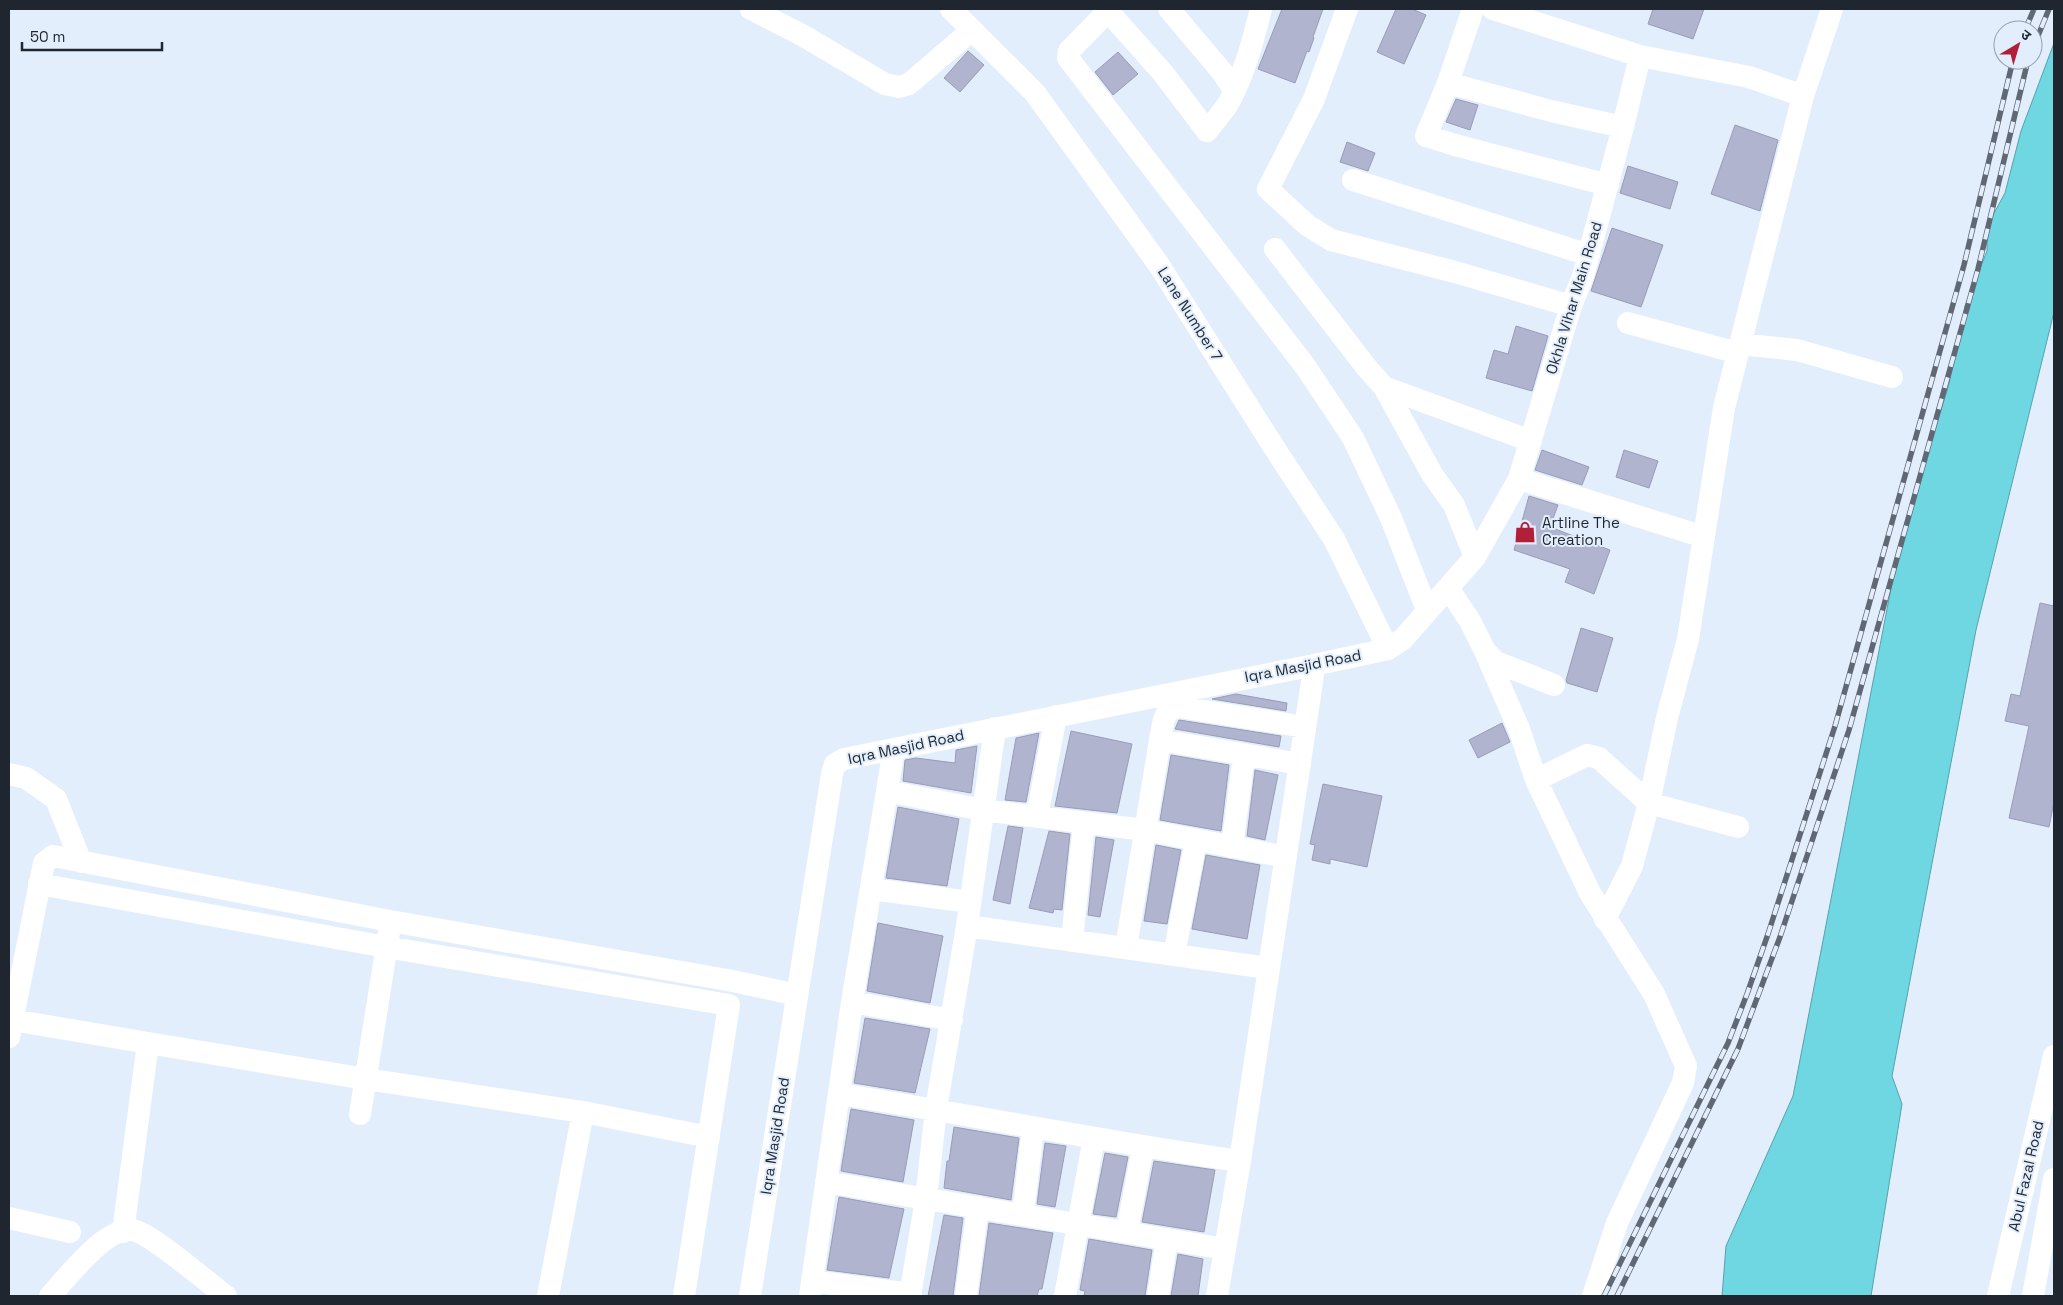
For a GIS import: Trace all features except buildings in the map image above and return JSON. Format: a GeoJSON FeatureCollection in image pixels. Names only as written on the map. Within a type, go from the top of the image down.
{"type":"FeatureCollection","features":[{"type":"Feature","properties":{"kind":"street"},"geometry":{"type":"LineString","coordinates":[[751,9],[802,34],[885,84],[899,87],[909,84],[972,30]]}},
{"type":"Feature","properties":{"kind":"street","name":"Lane Number 7"},"geometry":{"type":"LineString","coordinates":[[952,9],[1035,93],[1160,265],[1268,438],[1334,539],[1388,649]]}},
{"type":"Feature","properties":{"kind":"street"},"geometry":{"type":"LineString","coordinates":[[1261,9],[1255,36],[1234,90],[1227,105],[1206,131],[1162,73],[1108,9],[1070,51],[1068,58],[1305,366],[1353,438],[1391,518],[1427,610]]}},
{"type":"Feature","properties":{"kind":"street"},"geometry":{"type":"LineString","coordinates":[[1170,9],[1223,73],[1234,90]]}},
{"type":"Feature","properties":{"kind":"street"},"geometry":{"type":"LineString","coordinates":[[1347,9],[1314,99],[1268,190],[1307,226],[1331,240],[1455,272],[1571,306]]}},
{"type":"Feature","properties":{"kind":"street"},"geometry":{"type":"LineString","coordinates":[[1473,9],[1448,83],[1426,136],[1454,146],[1608,185]]}},
{"type":"Feature","properties":{"kind":"street"},"geometry":{"type":"LineString","coordinates":[[1493,9],[1640,56],[1749,77],[1802,96]]}},
{"type":"Feature","properties":{"kind":"street"},"geometry":{"type":"LineString","coordinates":[[1605,919],[1632,866],[1649,802],[1667,718],[1688,639],[1724,408],[1802,96],[1832,9]]}},
{"type":"Feature","properties":{"kind":"street","name":"Okhla Vihar Main Road"},"geometry":{"type":"LineString","coordinates":[[1388,649],[1403,639],[1475,557],[1519,479],[1571,306],[1583,276],[1624,127],[1640,56]]}},
{"type":"Feature","properties":{"kind":"street"},"geometry":{"type":"LineString","coordinates":[[1448,83],[1551,111],[1624,127]]}},
{"type":"Feature","properties":{"kind":"street"},"geometry":{"type":"LineString","coordinates":[[1352,180],[1589,255]]}},
{"type":"Feature","properties":{"kind":"street"},"geometry":{"type":"LineString","coordinates":[[1275,249],[1367,368],[1384,387],[1432,474],[1457,510],[1475,557]]}},
{"type":"Feature","properties":{"kind":"street"},"geometry":{"type":"LineString","coordinates":[[1628,323],[1739,348],[1797,350],[1892,377]]}},
{"type":"Feature","properties":{"kind":"street"},"geometry":{"type":"LineString","coordinates":[[1384,387],[1532,440]]}},
{"type":"Feature","properties":{"kind":"street"},"geometry":{"type":"LineString","coordinates":[[1519,479],[1704,537]]}},
{"type":"Feature","properties":{"kind":"street"},"geometry":{"type":"LineString","coordinates":[[1448,588],[1470,621],[1484,651],[1519,729],[1536,780],[1574,861],[1605,919],[1654,994],[1686,1066],[1683,1083],[1617,1223],[1593,1296]]}},
{"type":"Feature","properties":{"kind":"street","name":"Iqra Masjid Road"},"geometry":{"type":"LineString","coordinates":[[750,1296],[832,774],[836,764],[844,759],[894,748],[1388,649]]}},
{"type":"Feature","properties":{"kind":"street"},"geometry":{"type":"LineString","coordinates":[[1484,651],[1496,662],[1554,685]]}},
{"type":"Feature","properties":{"kind":"street"},"geometry":{"type":"LineString","coordinates":[[1216,1296],[1240,1161],[1314,665]]}},
{"type":"Feature","properties":{"kind":"street"},"geometry":{"type":"LineString","coordinates":[[1126,948],[1160,740],[1165,716],[1172,707],[1305,727]]}},
{"type":"Feature","properties":{"kind":"street"},"geometry":{"type":"LineString","coordinates":[[1037,816],[1056,716]]}},
{"type":"Feature","properties":{"kind":"street"},"geometry":{"type":"LineString","coordinates":[[894,748],[852,1002],[811,1289],[911,1295],[926,1198],[936,1109],[967,926],[995,728]]}},
{"type":"Feature","properties":{"kind":"street"},"geometry":{"type":"LineString","coordinates":[[1160,740],[1300,764]]}},
{"type":"Feature","properties":{"kind":"street"},"geometry":{"type":"LineString","coordinates":[[1232,847],[1244,755]]}},
{"type":"Feature","properties":{"kind":"street"},"geometry":{"type":"LineString","coordinates":[[1536,780],[1578,758],[1592,755],[1599,758],[1649,802],[1738,828]]}},
{"type":"Feature","properties":{"kind":"street"},"geometry":{"type":"LineString","coordinates":[[9,774],[26,778],[56,800],[81,862]]}},
{"type":"Feature","properties":{"kind":"street"},"geometry":{"type":"LineString","coordinates":[[887,791],[983,810],[1145,830],[1286,857]]}},
{"type":"Feature","properties":{"kind":"street"},"geometry":{"type":"LineString","coordinates":[[1072,941],[1084,822]]}},
{"type":"Feature","properties":{"kind":"street"},"geometry":{"type":"LineString","coordinates":[[1174,955],[1196,840]]}},
{"type":"Feature","properties":{"kind":"street"},"geometry":{"type":"LineString","coordinates":[[709,1137],[582,1112],[148,1043],[10,1029],[44,863],[53,856],[390,921],[733,981],[797,995]]}},
{"type":"Feature","properties":{"kind":"street"},"geometry":{"type":"LineString","coordinates":[[39,884],[386,947],[730,1005],[684,1296]]}},
{"type":"Feature","properties":{"kind":"street"},"geometry":{"type":"LineString","coordinates":[[871,889],[970,902]]}},
{"type":"Feature","properties":{"kind":"street"},"geometry":{"type":"LineString","coordinates":[[360,1114],[390,921]]}},
{"type":"Feature","properties":{"kind":"street"},"geometry":{"type":"LineString","coordinates":[[967,926],[1268,968]]}},
{"type":"Feature","properties":{"kind":"street"},"geometry":{"type":"LineString","coordinates":[[852,1002],[952,1020]]}},
{"type":"Feature","properties":{"kind":"street"},"geometry":{"type":"LineString","coordinates":[[123,1232],[148,1043]]}},
{"type":"Feature","properties":{"kind":"street","name":"Abul Fazal Road"},"geometry":{"type":"LineString","coordinates":[[1998,1296],[2053,1066]]}},
{"type":"Feature","properties":{"kind":"street"},"geometry":{"type":"LineString","coordinates":[[839,1094],[936,1109],[1144,1147],[1240,1161]]}},
{"type":"Feature","properties":{"kind":"street"},"geometry":{"type":"LineString","coordinates":[[548,1296],[582,1112]]}},
{"type":"Feature","properties":{"kind":"street"},"geometry":{"type":"LineString","coordinates":[[1023,1214],[1033,1128]]}},
{"type":"Feature","properties":{"kind":"street"},"geometry":{"type":"LineString","coordinates":[[1065,1296],[1094,1138]]}},
{"type":"Feature","properties":{"kind":"street"},"geometry":{"type":"LineString","coordinates":[[1127,1232],[1144,1147]]}},
{"type":"Feature","properties":{"kind":"street"},"geometry":{"type":"LineString","coordinates":[[2004,1269],[2042,1287],[2054,1179]]}},
{"type":"Feature","properties":{"kind":"street"},"geometry":{"type":"LineString","coordinates":[[826,1182],[1225,1249]]}},
{"type":"Feature","properties":{"kind":"street"},"geometry":{"type":"LineString","coordinates":[[2023,1189],[2052,1204]]}},
{"type":"Feature","properties":{"kind":"street"},"geometry":{"type":"LineString","coordinates":[[966,1296],[978,1207]]}},
{"type":"Feature","properties":{"kind":"street"},"geometry":{"type":"LineString","coordinates":[[9,1218],[70,1232]]}},
{"type":"Feature","properties":{"kind":"street"},"geometry":{"type":"LineString","coordinates":[[50,1296],[87,1255],[109,1237],[131,1230],[149,1237],[223,1295]]}},
{"type":"Feature","properties":{"kind":"street"},"geometry":{"type":"LineString","coordinates":[[1158,1296],[1168,1239]]}},
{"type":"Feature","properties":{"kind":"water"},"geometry":{"type":"Polygon","coordinates":[[[2054,43],[2054,312],[1976,630],[1892,1076],[1902,1104],[1871,1296],[1722,1296],[1726,1246],[1793,1096],[1899,547],[1949,384],[1965,306],[1987,251],[1987,226],[2005,193],[2021,131],[2054,43]]]}},
{"type":"Feature","properties":{"kind":"railway"},"geometry":{"type":"LineString","coordinates":[[2029,20],[2034,9]]}},
{"type":"Feature","properties":{"kind":"railway"},"geometry":{"type":"LineString","coordinates":[[2043,24],[2049,9]]}},
{"type":"Feature","properties":{"kind":"railway"},"geometry":{"type":"LineString","coordinates":[[1604,1296],[1728,1043],[1768,934],[1835,726],[1964,265],[2011,70]]}},
{"type":"Feature","properties":{"kind":"railway"},"geometry":{"type":"LineString","coordinates":[[1617,1296],[1738,1049],[1780,937],[1849,730],[1978,269],[2026,70]]}},
{"type":"Feature","properties":{"kind":"place","name":"Artline The Creation"},"geometry":{"type":"Point","coordinates":[1525,532]}}]}
